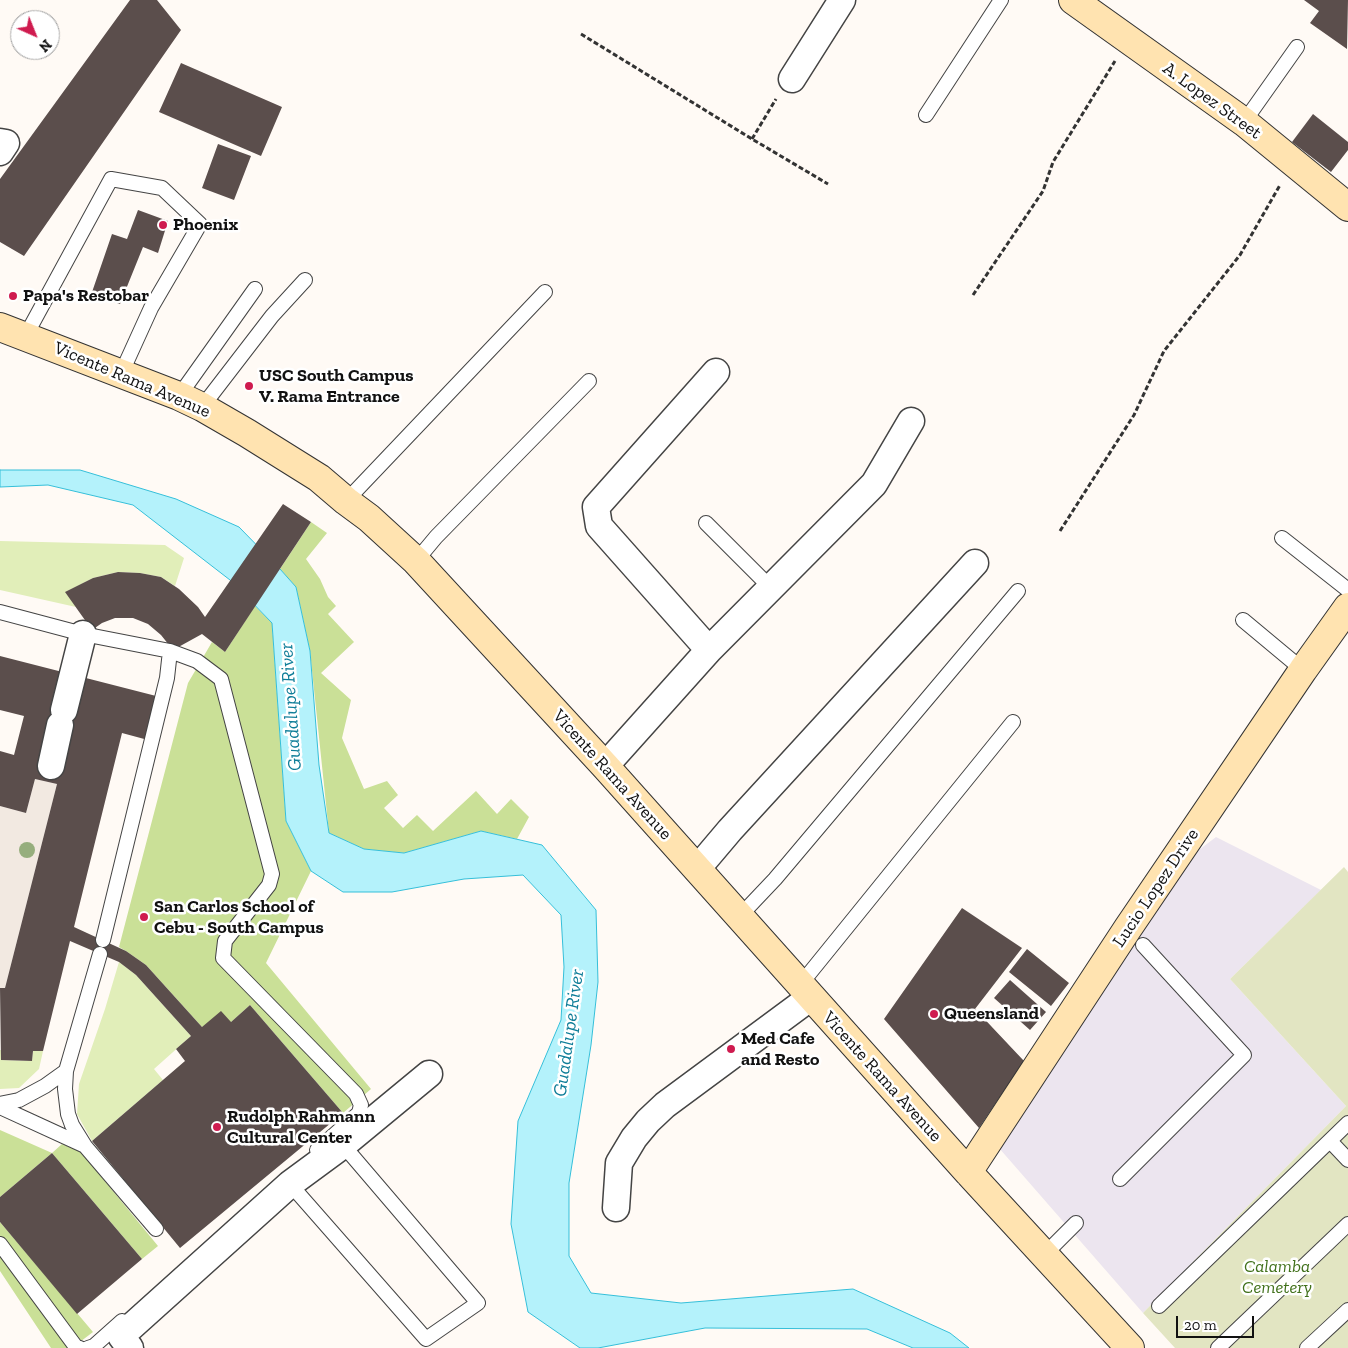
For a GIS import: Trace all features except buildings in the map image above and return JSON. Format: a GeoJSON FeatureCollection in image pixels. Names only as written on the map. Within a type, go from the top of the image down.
{"type":"FeatureCollection","features":[{"type":"Feature","properties":{"kind":"main road","name":"A. Lopez Street"},"geometry":{"type":"LineString","coordinates":[[1073,0],[1244,122],[1348,207]]}},
{"type":"Feature","properties":{"kind":"main road","name":"Vicente Rama Avenue"},"geometry":{"type":"LineString","coordinates":[[0,327],[190,402],[247,432],[319,478],[369,518],[416,561],[605,766],[968,1172],[1130,1348]]}},
{"type":"Feature","properties":{"kind":"main road","name":"Lucio Lopez Drive"},"geometry":{"type":"LineString","coordinates":[[968,1172],[1128,928],[1348,606]]}},
{"type":"Feature","properties":{"kind":"street"},"geometry":{"type":"LineString","coordinates":[[792,79],[842,0]]}},
{"type":"Feature","properties":{"kind":"street"},"geometry":{"type":"LineString","coordinates":[[0,142],[6,143],[0,152]]}},
{"type":"Feature","properties":{"kind":"street"},"geometry":{"type":"LineString","coordinates":[[709,650],[599,526],[596,507],[716,372]]}},
{"type":"Feature","properties":{"kind":"street"},"geometry":{"type":"LineString","coordinates":[[605,766],[709,650],[874,484],[911,421]]}},
{"type":"Feature","properties":{"kind":"street"},"geometry":{"type":"LineString","coordinates":[[697,869],[730,830],[975,563]]}},
{"type":"Feature","properties":{"kind":"street"},"geometry":{"type":"LineString","coordinates":[[51,766],[83,634]]}},
{"type":"Feature","properties":{"kind":"street"},"geometry":{"type":"LineString","coordinates":[[616,1208],[619,1163],[634,1138],[648,1121],[665,1105],[806,991]]}},
{"type":"Feature","properties":{"kind":"street"},"geometry":{"type":"LineString","coordinates":[[130,1348],[121,1336],[290,1184],[342,1145],[429,1074]]}},
{"type":"Feature","properties":{"kind":"lane"},"geometry":{"type":"LineString","coordinates":[[926,115],[1001,0]]}},
{"type":"Feature","properties":{"kind":"lane"},"geometry":{"type":"LineString","coordinates":[[1244,122],[1296,47]]}},
{"type":"Feature","properties":{"kind":"lane"},"geometry":{"type":"LineString","coordinates":[[25,337],[111,179],[162,188],[200,224],[151,308],[121,374]]}},
{"type":"Feature","properties":{"kind":"lane"},"geometry":{"type":"LineString","coordinates":[[190,402],[305,280]]}},
{"type":"Feature","properties":{"kind":"lane"},"geometry":{"type":"LineString","coordinates":[[190,402],[255,289]]}},
{"type":"Feature","properties":{"kind":"lane"},"geometry":{"type":"LineString","coordinates":[[346,501],[545,292]]}},
{"type":"Feature","properties":{"kind":"lane"},"geometry":{"type":"LineString","coordinates":[[416,561],[436,537],[589,381]]}},
{"type":"Feature","properties":{"kind":"lane"},"geometry":{"type":"LineString","coordinates":[[706,523],[771,588]]}},
{"type":"Feature","properties":{"kind":"lane"},"geometry":{"type":"LineString","coordinates":[[1282,538],[1348,590]]}},
{"type":"Feature","properties":{"kind":"lane"},"geometry":{"type":"LineString","coordinates":[[739,917],[782,871],[1018,591]]}},
{"type":"Feature","properties":{"kind":"lane"},"geometry":{"type":"LineString","coordinates":[[0,612],[83,634],[170,651],[197,661],[221,678],[272,874],[269,885],[224,941],[223,958],[356,1094],[361,1105],[359,1113],[94,1346],[88,1348]]}},
{"type":"Feature","properties":{"kind":"lane"},"geometry":{"type":"LineString","coordinates":[[1244,620],[1303,670]]}},
{"type":"Feature","properties":{"kind":"lane"},"geometry":{"type":"LineString","coordinates":[[156,1229],[85,1146],[72,1125],[68,1114],[65,1089],[66,1071],[102,947],[164,688],[170,651]]}},
{"type":"Feature","properties":{"kind":"lane"},"geometry":{"type":"LineString","coordinates":[[806,991],[1013,722]]}},
{"type":"Feature","properties":{"kind":"lane"},"geometry":{"type":"LineString","coordinates":[[1120,1179],[1244,1055],[1144,945]]}},
{"type":"Feature","properties":{"kind":"lane"},"geometry":{"type":"LineString","coordinates":[[0,1105],[19,1100],[45,1086],[66,1071]]}},
{"type":"Feature","properties":{"kind":"lane"},"geometry":{"type":"LineString","coordinates":[[0,1105],[85,1146]]}},
{"type":"Feature","properties":{"kind":"lane"},"geometry":{"type":"LineString","coordinates":[[1159,1306],[1348,1123]]}},
{"type":"Feature","properties":{"kind":"lane"},"geometry":{"type":"LineString","coordinates":[[1330,1141],[1348,1160]]}},
{"type":"Feature","properties":{"kind":"lane"},"geometry":{"type":"LineString","coordinates":[[290,1184],[426,1339],[478,1303],[342,1145]]}},
{"type":"Feature","properties":{"kind":"lane"},"geometry":{"type":"LineString","coordinates":[[1044,1255],[1076,1223]]}},
{"type":"Feature","properties":{"kind":"lane"},"geometry":{"type":"LineString","coordinates":[[1218,1348],[1348,1224]]}},
{"type":"Feature","properties":{"kind":"lane"},"geometry":{"type":"LineString","coordinates":[[0,1244],[76,1347],[80,1348]]}},
{"type":"Feature","properties":{"kind":"lane"},"geometry":{"type":"LineString","coordinates":[[1307,1348],[1348,1310]]}},
{"type":"Feature","properties":{"kind":"path"},"geometry":{"type":"LineString","coordinates":[[582,34],[828,184]]}},
{"type":"Feature","properties":{"kind":"path"},"geometry":{"type":"LineString","coordinates":[[973,295],[1043,191],[1052,162],[1128,40]]}},
{"type":"Feature","properties":{"kind":"path"},"geometry":{"type":"LineString","coordinates":[[752,139],[778,96],[792,79]]}},
{"type":"Feature","properties":{"kind":"path"},"geometry":{"type":"LineString","coordinates":[[1060,532],[1134,415],[1164,351],[1240,255],[1281,185],[1292,162]]}},
{"type":"Feature","properties":{"kind":"shaded area"},"geometry":{"type":"Polygon","coordinates":[[[35,779],[57,784],[5,988],[0,988],[0,806],[26,813],[35,779]]]}},
{"type":"Feature","properties":{"kind":"shaded area"},"geometry":{"type":"Polygon","coordinates":[[[1216,837],[1321,890],[1230,979],[1346,1106],[1143,1313],[999,1148],[1191,856],[1216,837]]]}},
{"type":"Feature","properties":{"kind":"green space"},"geometry":{"type":"Polygon","coordinates":[[[311,522],[327,533],[306,559],[320,579],[328,597],[336,606],[328,614],[354,642],[321,673],[351,700],[342,738],[364,789],[387,781],[398,795],[384,808],[403,828],[417,815],[433,831],[476,791],[497,814],[511,799],[529,817],[517,839],[481,831],[404,853],[364,849],[329,833],[310,651],[296,587],[280,569],[311,522]]]}},
{"type":"Feature","properties":{"kind":"green space"},"geometry":{"type":"Polygon","coordinates":[[[0,541],[165,545],[184,558],[175,586],[161,577],[140,573],[118,572],[93,578],[66,592],[76,607],[0,590],[0,541]]]}},
{"type":"Feature","properties":{"kind":"green space"},"geometry":{"type":"Polygon","coordinates":[[[255,606],[272,623],[286,821],[311,871],[266,963],[371,1089],[343,1113],[250,1005],[231,1022],[202,1027],[146,965],[119,947],[188,683],[212,642],[225,652],[255,606]]]}},
{"type":"Feature","properties":{"kind":"green space","name":"Calamba Cemetery"},"geometry":{"type":"Polygon","coordinates":[[[1344,867],[1348,872],[1348,1348],[1175,1348],[1143,1313],[1346,1106],[1230,979],[1344,867]]]}},
{"type":"Feature","properties":{"kind":"green space"},"geometry":{"type":"Polygon","coordinates":[[[119,962],[136,975],[191,1036],[154,1069],[163,1080],[92,1141],[77,1114],[79,1084],[119,962]]]}},
{"type":"Feature","properties":{"kind":"green space"},"geometry":{"type":"Polygon","coordinates":[[[0,1050],[2,1050],[1,1060],[32,1061],[33,1051],[43,1051],[39,1069],[19,1088],[0,1089],[0,1050]]]}},
{"type":"Feature","properties":{"kind":"green space"},"geometry":{"type":"Polygon","coordinates":[[[0,1130],[52,1153],[0,1197],[0,1130]]]}},
{"type":"Feature","properties":{"kind":"green space"},"geometry":{"type":"Polygon","coordinates":[[[62,1144],[81,1152],[158,1246],[142,1259],[52,1153],[62,1144]]]}},
{"type":"Feature","properties":{"kind":"green space"},"geometry":{"type":"Polygon","coordinates":[[[0,1222],[93,1332],[72,1348],[51,1348],[0,1271],[0,1222]]]}},
{"type":"Feature","properties":{"kind":"water","name":"Guadalupe River"},"geometry":{"type":"Polygon","coordinates":[[[0,470],[80,470],[176,499],[239,527],[280,569],[296,587],[310,651],[319,765],[329,833],[364,849],[404,853],[481,831],[542,845],[596,910],[598,982],[591,1045],[569,1183],[569,1256],[591,1293],[681,1303],[853,1289],[950,1333],[969,1348],[913,1348],[867,1329],[705,1328],[598,1348],[580,1348],[528,1312],[511,1224],[518,1121],[561,1020],[564,967],[561,915],[523,875],[464,879],[392,892],[343,892],[311,871],[286,821],[272,623],[230,580],[133,505],[48,485],[0,487],[0,470]]]}},
{"type":"Feature","properties":{"kind":"place","name":"Phoenix"},"geometry":{"type":"Point","coordinates":[163,225]}},
{"type":"Feature","properties":{"kind":"place","name":"Papa's Restobar"},"geometry":{"type":"Point","coordinates":[13,296]}},
{"type":"Feature","properties":{"kind":"place","name":"USC South Campus V. Rama Entrance"},"geometry":{"type":"Point","coordinates":[249,386]}},
{"type":"Feature","properties":{"kind":"place","name":"San Carlos School of Cebu - South Campus"},"geometry":{"type":"Point","coordinates":[144,917]}},
{"type":"Feature","properties":{"kind":"place","name":"Queensland"},"geometry":{"type":"Point","coordinates":[934,1014]}},
{"type":"Feature","properties":{"kind":"place","name":"Med Cafe and Resto"},"geometry":{"type":"Point","coordinates":[731,1049]}},
{"type":"Feature","properties":{"kind":"place","name":"Rudolph Rahmann Cultural Center"},"geometry":{"type":"Point","coordinates":[217,1127]}}]}
